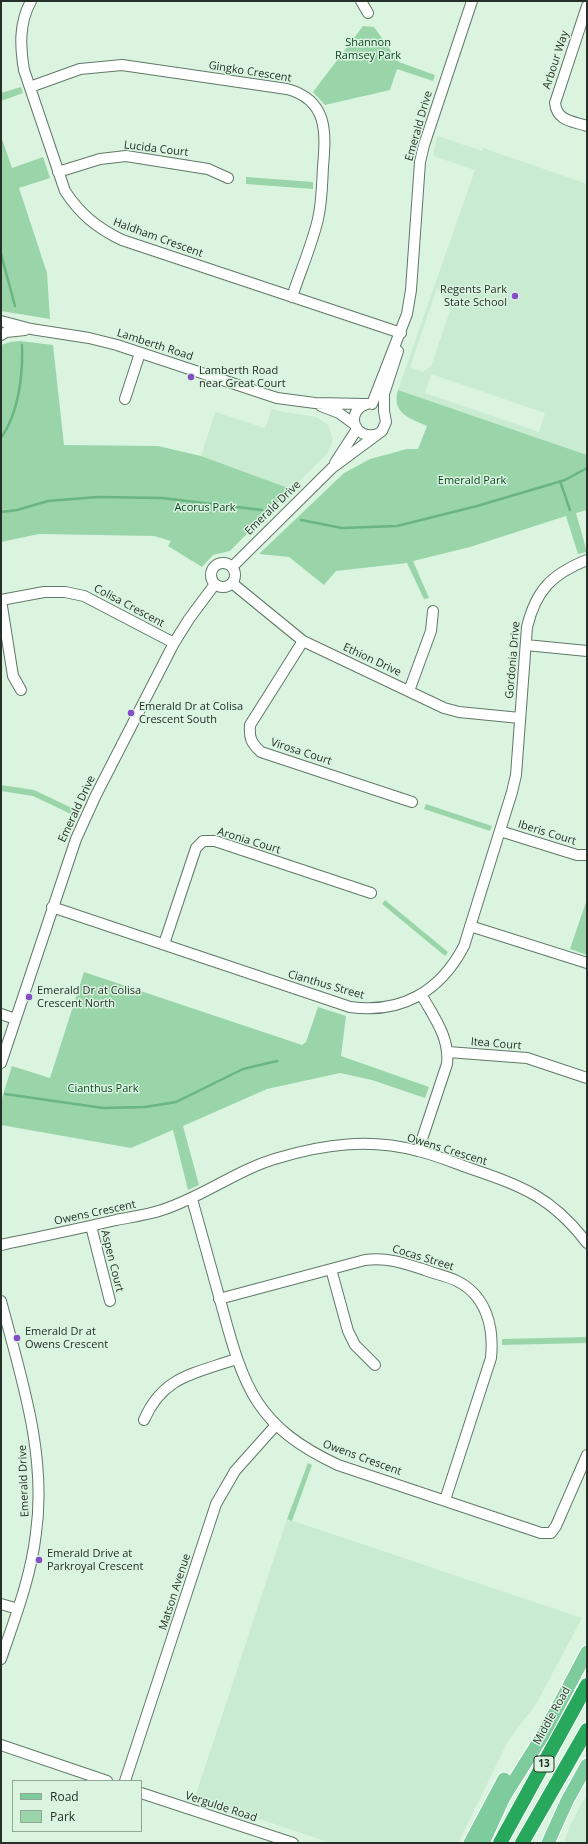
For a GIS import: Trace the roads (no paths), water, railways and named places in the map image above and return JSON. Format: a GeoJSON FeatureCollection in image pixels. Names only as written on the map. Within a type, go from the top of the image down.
{"type":"FeatureCollection","features":[{"type":"Feature","properties":{"kind":"highway","name":"13"},"geometry":{"type":"LineString","coordinates":[[500,1843],[587,1685]]}},
{"type":"Feature","properties":{"kind":"highway","name":"13"},"geometry":{"type":"LineString","coordinates":[[522,1843],[587,1730]]}},
{"type":"Feature","properties":{"kind":"main road","name":"Middle Road"},"geometry":{"type":"LineString","coordinates":[[483,1843],[504,1797],[543,1735],[587,1652]]}},
{"type":"Feature","properties":{"kind":"main road"},"geometry":{"type":"LineString","coordinates":[[470,1843],[507,1774],[536,1730],[555,1710]]}},
{"type":"Feature","properties":{"kind":"main road"},"geometry":{"type":"LineString","coordinates":[[548,1843],[567,1801],[587,1766]]}},
{"type":"Feature","properties":{"kind":"street","name":"Haldham Crescent"},"geometry":{"type":"LineString","coordinates":[[31,1],[21,28],[22,58],[30,87],[65,191],[75,206],[88,220],[105,232],[122,240],[401,333]]}},
{"type":"Feature","properties":{"kind":"street"},"geometry":{"type":"LineString","coordinates":[[362,1],[368,13]]}},
{"type":"Feature","properties":{"kind":"street","name":"Emerald Drive"},"geometry":{"type":"LineString","coordinates":[[332,468],[356,426],[354,419],[357,410],[369,404],[401,333],[407,314],[411,290],[420,162],[424,145],[472,1]]}},
{"type":"Feature","properties":{"kind":"street","name":"Arbour Way"},"geometry":{"type":"LineString","coordinates":[[587,6],[585,20],[555,103],[556,111],[559,116],[587,126]]}},
{"type":"Feature","properties":{"kind":"street","name":"Gingko Crescent"},"geometry":{"type":"LineString","coordinates":[[30,87],[80,69],[122,65],[287,89],[299,93],[310,100],[323,121],[326,136],[321,205],[318,220],[292,297]]}},
{"type":"Feature","properties":{"kind":"street","name":"Lucida Court"},"geometry":{"type":"LineString","coordinates":[[58,172],[100,159],[126,156],[208,169],[228,178]]}},
{"type":"Feature","properties":{"kind":"street","name":"Lamberth Road"},"geometry":{"type":"LineString","coordinates":[[1,321],[31,329],[89,338],[140,353],[260,393],[293,401],[369,404]]}},
{"type":"Feature","properties":{"kind":"street","name":"Lamberth Road"},"geometry":{"type":"LineString","coordinates":[[1,335],[6,332],[31,329]]}},
{"type":"Feature","properties":{"kind":"street","name":"Emerald Drive"},"geometry":{"type":"LineString","coordinates":[[232,567],[332,468],[378,434],[385,427],[386,416],[384,411],[384,394],[397,358],[401,333]]}},
{"type":"Feature","properties":{"kind":"street"},"geometry":{"type":"LineString","coordinates":[[125,399],[140,353]]}},
{"type":"Feature","properties":{"kind":"street","name":"Lamberth Road"},"geometry":{"type":"LineString","coordinates":[[315,403],[339,413],[356,426]]}},
{"type":"Feature","properties":{"kind":"street"},"geometry":{"type":"LineString","coordinates":[[369,404],[381,408],[384,411]]}},
{"type":"Feature","properties":{"kind":"street"},"geometry":{"type":"LineString","coordinates":[[356,426],[364,435],[368,436],[378,434]]}},
{"type":"Feature","properties":{"kind":"street","name":"Gordonia Drive"},"geometry":{"type":"LineString","coordinates":[[520,718],[527,627],[530,613],[536,600],[546,585],[558,574],[587,560]]}},
{"type":"Feature","properties":{"kind":"street"},"geometry":{"type":"LineString","coordinates":[[221,563],[232,567],[235,576],[232,583],[226,586],[215,584],[211,574],[214,567],[221,563]]}},
{"type":"Feature","properties":{"kind":"street","name":"Ethion Drive"},"geometry":{"type":"LineString","coordinates":[[232,583],[302,641],[444,708],[459,712],[520,718]]}},
{"type":"Feature","properties":{"kind":"street","name":"Emerald Drive"},"geometry":{"type":"LineString","coordinates":[[1,1063],[67,862],[86,816],[174,643],[189,619],[215,584]]}},
{"type":"Feature","properties":{"kind":"street","name":"Colisa Crescent"},"geometry":{"type":"LineString","coordinates":[[1,600],[44,592],[65,592],[84,596],[174,643]]}},
{"type":"Feature","properties":{"kind":"street"},"geometry":{"type":"LineString","coordinates":[[1,600],[13,676],[21,690]]}},
{"type":"Feature","properties":{"kind":"street"},"geometry":{"type":"LineString","coordinates":[[409,691],[431,631],[433,611]]}},
{"type":"Feature","properties":{"kind":"street","name":"Virosa Court"},"geometry":{"type":"LineString","coordinates":[[302,641],[250,725],[249,736],[253,744],[261,752],[412,802]]}},
{"type":"Feature","properties":{"kind":"street"},"geometry":{"type":"LineString","coordinates":[[526,645],[587,651]]}},
{"type":"Feature","properties":{"kind":"street","name":"Cianthus Street"},"geometry":{"type":"LineString","coordinates":[[52,907],[350,1007],[367,1009],[386,1008],[421,994],[439,981],[455,962],[464,946],[516,775],[520,718]]}},
{"type":"Feature","properties":{"kind":"street","name":"Iberis Court"},"geometry":{"type":"LineString","coordinates":[[500,831],[577,855],[587,855]]}},
{"type":"Feature","properties":{"kind":"street","name":"Aronia Court"},"geometry":{"type":"LineString","coordinates":[[164,944],[196,848],[203,841],[215,841],[371,893]]}},
{"type":"Feature","properties":{"kind":"street"},"geometry":{"type":"LineString","coordinates":[[470,926],[587,963]]}},
{"type":"Feature","properties":{"kind":"street"},"geometry":{"type":"LineString","coordinates":[[418,1151],[447,1064],[448,1052],[441,1029],[421,994]]}},
{"type":"Feature","properties":{"kind":"street"},"geometry":{"type":"LineString","coordinates":[[1,1014],[15,1019]]}},
{"type":"Feature","properties":{"kind":"street","name":"Itea Court"},"geometry":{"type":"LineString","coordinates":[[448,1052],[527,1058],[587,1078]]}},
{"type":"Feature","properties":{"kind":"street","name":"Owens Crescent"},"geometry":{"type":"LineString","coordinates":[[1,1245],[161,1210],[192,1199],[275,1158],[322,1146],[360,1143],[418,1151],[514,1184],[540,1197],[560,1212],[587,1243]]}},
{"type":"Feature","properties":{"kind":"street","name":"Owens Crescent"},"geometry":{"type":"LineString","coordinates":[[192,1199],[236,1359],[248,1389],[276,1426],[314,1453],[338,1465],[541,1533],[551,1533],[556,1526],[587,1455]]}},
{"type":"Feature","properties":{"kind":"street","name":"Aspen Court"},"geometry":{"type":"LineString","coordinates":[[91,1226],[110,1301]]}},
{"type":"Feature","properties":{"kind":"street","name":"Cocas Street"},"geometry":{"type":"LineString","coordinates":[[220,1299],[365,1260],[380,1258],[398,1261],[458,1282],[473,1292],[484,1308],[490,1321],[493,1341],[491,1358],[445,1500]]}},
{"type":"Feature","properties":{"kind":"street"},"geometry":{"type":"LineString","coordinates":[[331,1269],[348,1331],[355,1345],[374,1365]]}},
{"type":"Feature","properties":{"kind":"street","name":"Emerald Drive"},"geometry":{"type":"LineString","coordinates":[[1,1301],[31,1420],[38,1472],[39,1498],[32,1559],[18,1609],[1,1659]]}},
{"type":"Feature","properties":{"kind":"street"},"geometry":{"type":"LineString","coordinates":[[144,1420],[150,1406],[168,1385],[181,1378],[236,1359]]}},
{"type":"Feature","properties":{"kind":"street","name":"Matson Avenue"},"geometry":{"type":"LineString","coordinates":[[125,1780],[216,1504],[235,1471],[276,1426]]}},
{"type":"Feature","properties":{"kind":"street"},"geometry":{"type":"LineString","coordinates":[[1,1604],[18,1609]]}},
{"type":"Feature","properties":{"kind":"street"},"geometry":{"type":"LineString","coordinates":[[1,1745],[104,1780]]}},
{"type":"Feature","properties":{"kind":"street","name":"Vergulde Road"},"geometry":{"type":"LineString","coordinates":[[142,1792],[293,1843]]}},
{"type":"Feature","properties":{"kind":"waterway"},"geometry":{"type":"LineString","coordinates":[[1,254],[15,306]]}},
{"type":"Feature","properties":{"kind":"waterway"},"geometry":{"type":"LineString","coordinates":[[1,438],[12,417],[19,393],[22,368],[22,345]]}},
{"type":"Feature","properties":{"kind":"waterway"},"geometry":{"type":"LineString","coordinates":[[301,520],[342,528],[397,526],[477,506],[565,480],[587,468]]}},
{"type":"Feature","properties":{"kind":"waterway"},"geometry":{"type":"LineString","coordinates":[[560,481],[570,510]]}},
{"type":"Feature","properties":{"kind":"waterway"},"geometry":{"type":"LineString","coordinates":[[1,512],[17,510],[48,501],[97,497],[162,498],[262,510]]}},
{"type":"Feature","properties":{"kind":"waterway"},"geometry":{"type":"LineString","coordinates":[[5,1094],[103,1108],[145,1107],[176,1102],[243,1069],[277,1061]]}},
{"type":"Feature","properties":{"kind":"place","name":"Regents Park State School"},"geometry":{"type":"Point","coordinates":[515,296]}},
{"type":"Feature","properties":{"kind":"place","name":"Lamberth Road near Great Court"},"geometry":{"type":"Point","coordinates":[191,377]}},
{"type":"Feature","properties":{"kind":"place","name":"Emerald Dr at Colisa Crescent South"},"geometry":{"type":"Point","coordinates":[131,713]}},
{"type":"Feature","properties":{"kind":"place","name":"Emerald Dr at Colisa Crescent North"},"geometry":{"type":"Point","coordinates":[29,997]}},
{"type":"Feature","properties":{"kind":"place","name":"Emerald Dr at Owens Crescent"},"geometry":{"type":"Point","coordinates":[17,1338]}},
{"type":"Feature","properties":{"kind":"place","name":"Emerald Drive at Parkroyal Crescent"},"geometry":{"type":"Point","coordinates":[39,1560]}},
{"type":"Feature","properties":{"kind":"park label","name":"Shannon Ramsey Park"},"geometry":{"type":"Point","coordinates":[368,49]}},
{"type":"Feature","properties":{"kind":"park label","name":"Emerald Park"},"geometry":{"type":"Point","coordinates":[472,481]}},
{"type":"Feature","properties":{"kind":"park label","name":"Acorus Park"},"geometry":{"type":"Point","coordinates":[205,508]}},
{"type":"Feature","properties":{"kind":"park label","name":"Cianthus Park"},"geometry":{"type":"Point","coordinates":[103,1089]}}]}
